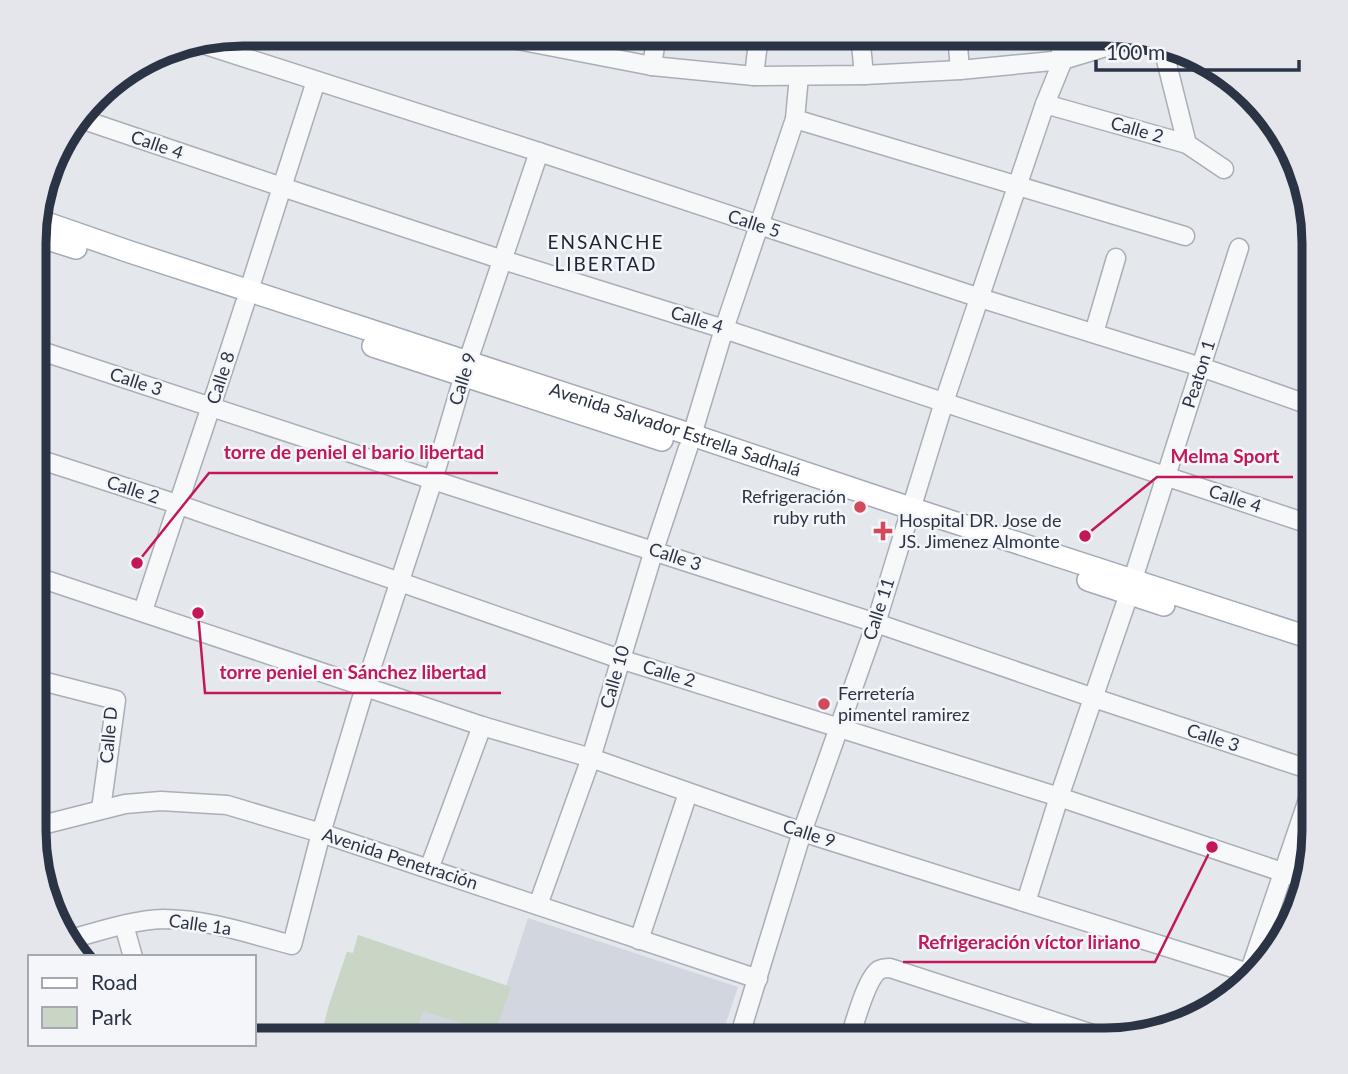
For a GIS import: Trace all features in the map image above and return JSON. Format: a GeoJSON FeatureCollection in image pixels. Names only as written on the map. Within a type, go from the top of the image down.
{"type":"FeatureCollection","features":[{"type":"Feature","properties":{"kind":"main road","name":"Avenida Salvador Estrella Sadhalá"},"geometry":{"type":"LineString","coordinates":[[47,223],[247,297]]}},
{"type":"Feature","properties":{"kind":"main road","name":"Avenida Salvador Estrella Sadhalá"},"geometry":{"type":"LineString","coordinates":[[46,238],[247,297],[1131,587],[1302,649]]}},
{"type":"Feature","properties":{"kind":"main road","name":"Avenida Salvador Estrella Sadhalá"},"geometry":{"type":"LineString","coordinates":[[1131,587],[1302,636]]}},
{"type":"Feature","properties":{"kind":"street"},"geometry":{"type":"LineString","coordinates":[[573,46],[652,66],[754,76],[864,75],[960,70],[1063,60],[1109,46]]}},
{"type":"Feature","properties":{"kind":"street"},"geometry":{"type":"LineString","coordinates":[[652,66],[655,46]]}},
{"type":"Feature","properties":{"kind":"street"},"geometry":{"type":"LineString","coordinates":[[754,76],[758,46]]}},
{"type":"Feature","properties":{"kind":"street"},"geometry":{"type":"LineString","coordinates":[[861,46],[864,75]]}},
{"type":"Feature","properties":{"kind":"street"},"geometry":{"type":"LineString","coordinates":[[958,46],[960,70]]}},
{"type":"Feature","properties":{"kind":"street"},"geometry":{"type":"LineString","coordinates":[[1060,46],[1063,60]]}},
{"type":"Feature","properties":{"kind":"street","name":"Calle 5"},"geometry":{"type":"LineString","coordinates":[[214,48],[980,298],[1201,367],[1302,402]]}},
{"type":"Feature","properties":{"kind":"street"},"geometry":{"type":"LineString","coordinates":[[1165,55],[1187,144]]}},
{"type":"Feature","properties":{"kind":"street","name":"Calle 11"},"geometry":{"type":"LineString","coordinates":[[742,1028],[802,832],[876,623],[944,402],[1045,104],[1063,60]]}},
{"type":"Feature","properties":{"kind":"street","name":"Calle 10"},"geometry":{"type":"LineString","coordinates":[[538,905],[591,758],[724,328],[795,119],[799,76]]}},
{"type":"Feature","properties":{"kind":"street","name":"Calle 8"},"geometry":{"type":"LineString","coordinates":[[143,611],[212,407],[316,81]]}},
{"type":"Feature","properties":{"kind":"street","name":"Calle 2"},"geometry":{"type":"LineString","coordinates":[[1045,104],[1187,144],[1224,169]]}},
{"type":"Feature","properties":{"kind":"street"},"geometry":{"type":"LineString","coordinates":[[795,119],[1185,236]]}},
{"type":"Feature","properties":{"kind":"street","name":"Calle 4"},"geometry":{"type":"LineString","coordinates":[[87,121],[503,260],[724,328],[1302,522]]}},
{"type":"Feature","properties":{"kind":"street","name":"Calle 9"},"geometry":{"type":"LineString","coordinates":[[292,945],[321,833],[365,687],[538,152]]}},
{"type":"Feature","properties":{"kind":"street","name":"Peaton 1"},"geometry":{"type":"LineString","coordinates":[[1026,902],[1131,587],[1239,248]]}},
{"type":"Feature","properties":{"kind":"street"},"geometry":{"type":"LineString","coordinates":[[1094,333],[1116,258]]}},
{"type":"Feature","properties":{"kind":"street","name":"Calle 3"},"geometry":{"type":"LineString","coordinates":[[46,353],[876,623],[1302,767]]}},
{"type":"Feature","properties":{"kind":"street","name":"Calle 2"},"geometry":{"type":"LineString","coordinates":[[46,462],[177,504],[620,659],[1059,797],[1297,877]]}},
{"type":"Feature","properties":{"kind":"street","name":"Calle 9"},"geometry":{"type":"LineString","coordinates":[[46,580],[482,726],[591,758],[802,832],[1026,902],[1241,974]]}},
{"type":"Feature","properties":{"kind":"street","name":"Calle D"},"geometry":{"type":"LineString","coordinates":[[46,682],[116,700],[101,809]]}},
{"type":"Feature","properties":{"kind":"street"},"geometry":{"type":"LineString","coordinates":[[429,869],[482,726]]}},
{"type":"Feature","properties":{"kind":"street"},"geometry":{"type":"LineString","coordinates":[[639,940],[688,793]]}},
{"type":"Feature","properties":{"kind":"street","name":"Avenida Penetración"},"geometry":{"type":"LineString","coordinates":[[46,824],[125,804],[161,800],[227,805],[321,833],[758,979]]}},
{"type":"Feature","properties":{"kind":"street"},"geometry":{"type":"LineString","coordinates":[[1256,960],[1302,818]]}},
{"type":"Feature","properties":{"kind":"street","name":"Calle 1a"},"geometry":{"type":"LineString","coordinates":[[77,937],[124,925],[162,919],[197,921],[292,945]]}},
{"type":"Feature","properties":{"kind":"street"},"geometry":{"type":"LineString","coordinates":[[124,925],[132,955]]}},
{"type":"Feature","properties":{"kind":"street"},"geometry":{"type":"LineString","coordinates":[[853,1028],[867,987],[876,971],[883,968],[897,969],[1075,1028]]}},
{"type":"Feature","properties":{"kind":"shaded area"},"geometry":{"type":"Polygon","coordinates":[[[528,918],[738,987],[724,1028],[323,1028],[347,952],[353,953],[358,935],[506,986],[528,918]]]}},
{"type":"Feature","properties":{"kind":"green space"},"geometry":{"type":"Polygon","coordinates":[[[358,935],[511,987],[496,1028],[477,1028],[423,1011],[417,1028],[323,1028],[347,952],[353,953],[358,935]]]}},
{"type":"Feature","properties":{"kind":"place","name":"Refrigeración ruby ruth"},"geometry":{"type":"Point","coordinates":[860,507]}},
{"type":"Feature","properties":{"kind":"place","name":"Hospital DR. Jose de JS. Jimenez Almonte"},"geometry":{"type":"Point","coordinates":[883,531]}},
{"type":"Feature","properties":{"kind":"place","name":"Melma Sport"},"geometry":{"type":"Point","coordinates":[1085,536]}},
{"type":"Feature","properties":{"kind":"place","name":"torre de peniel el bario libertad"},"geometry":{"type":"Point","coordinates":[137,563]}},
{"type":"Feature","properties":{"kind":"place","name":"torre peniel en Sánchez libertad"},"geometry":{"type":"Point","coordinates":[198,613]}},
{"type":"Feature","properties":{"kind":"place","name":"Ferretería pimentel ramirez"},"geometry":{"type":"Point","coordinates":[824,704]}},
{"type":"Feature","properties":{"kind":"place","name":"Refrigeración víctor liriano"},"geometry":{"type":"Point","coordinates":[1212,847]}},
{"type":"Feature","properties":{"kind":"district","name":"ENSANCHE LIBERTAD"},"geometry":{"type":"Point","coordinates":[606,253]}}]}
